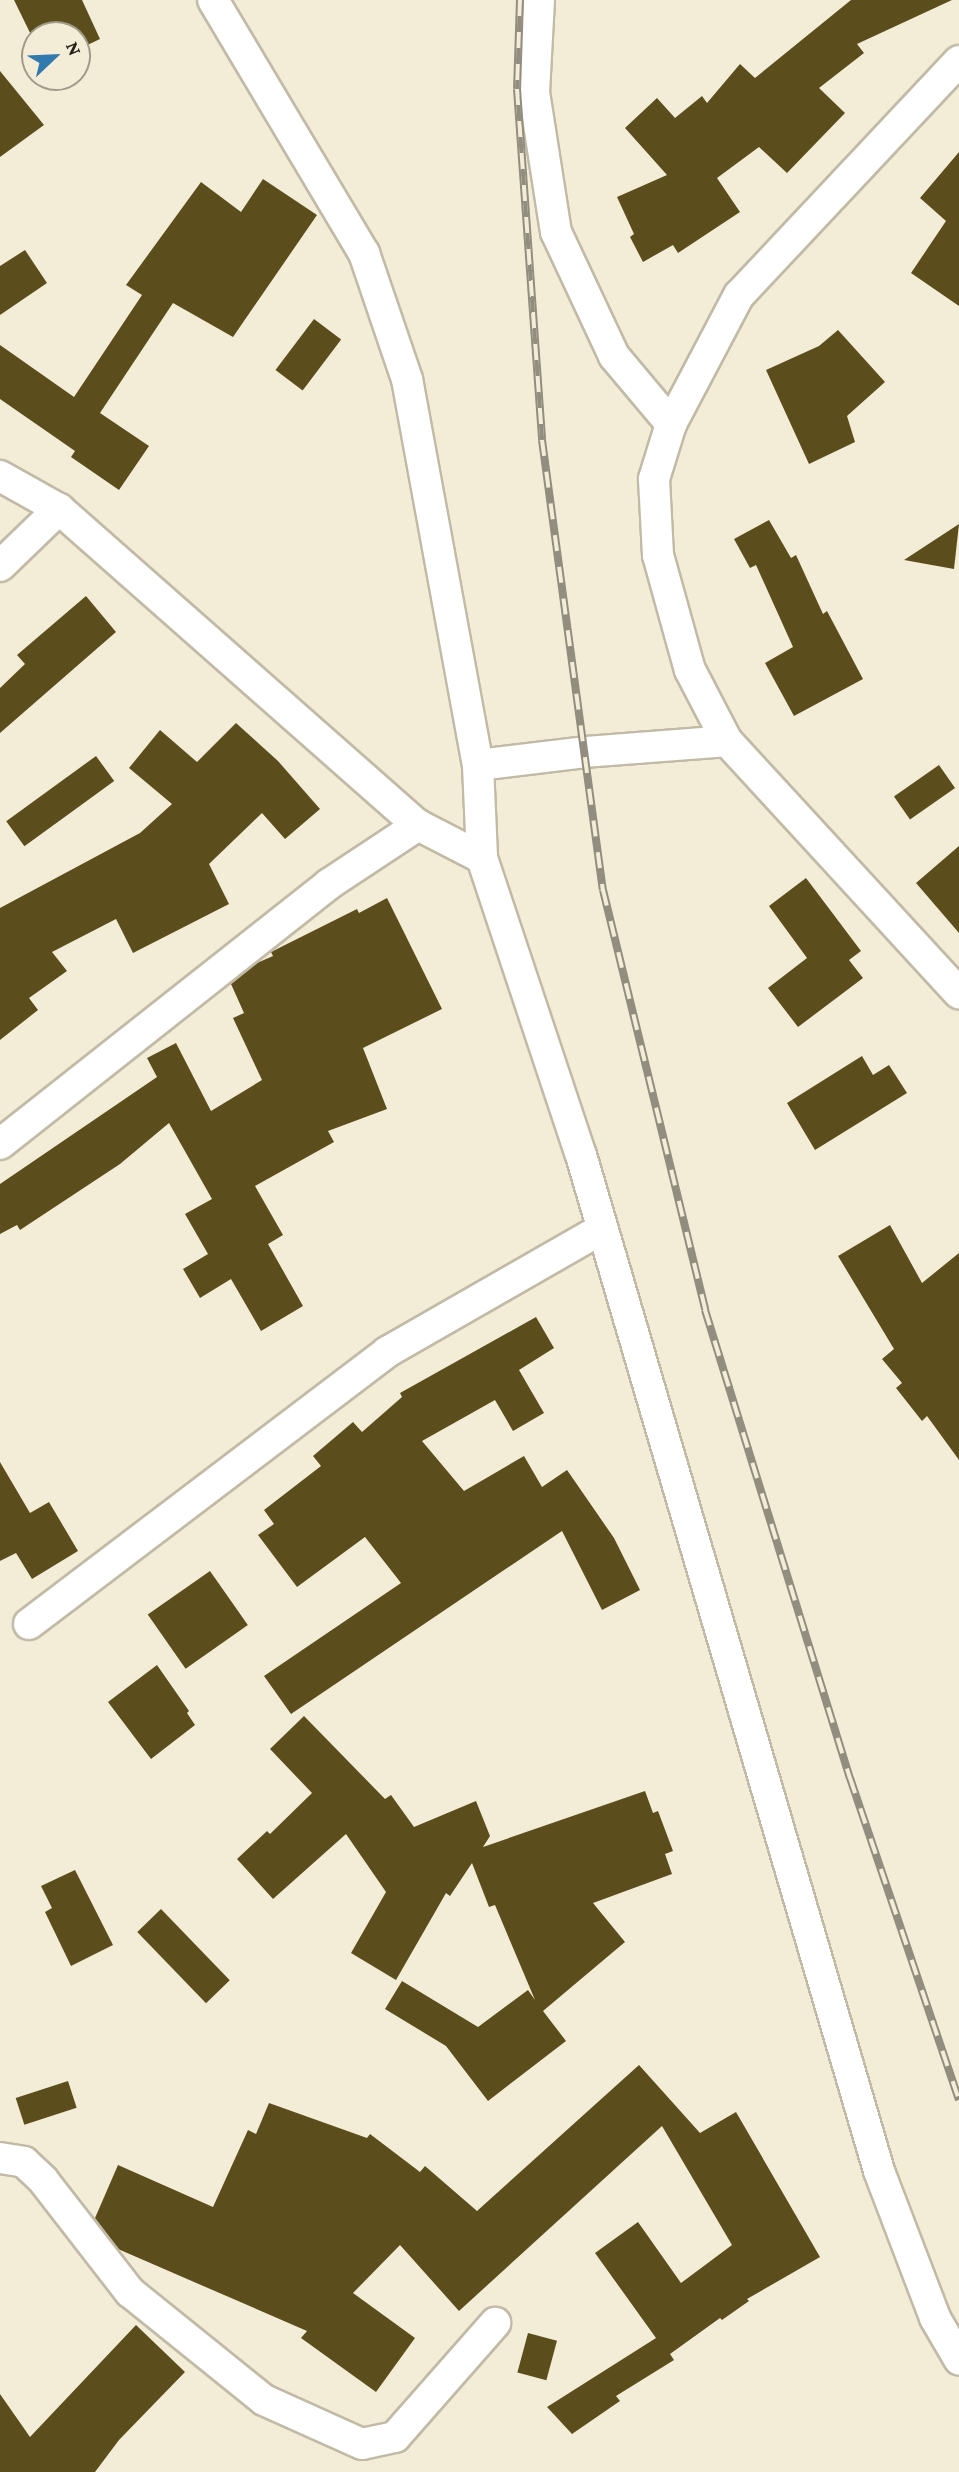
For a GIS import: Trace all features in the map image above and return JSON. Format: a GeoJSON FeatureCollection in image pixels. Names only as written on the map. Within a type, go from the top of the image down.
{"type":"FeatureCollection","features":[{"type":"Feature","properties":{"kind":"street"},"geometry":{"type":"LineString","coordinates":[[213,0],[364,253],[407,379],[478,765],[482,858],[502,926],[581,1155],[879,2171],[934,2318],[959,2359]]}},
{"type":"Feature","properties":{"kind":"street"},"geometry":{"type":"LineString","coordinates":[[539,0],[534,92],[556,232],[614,356],[671,424]]}},
{"type":"Feature","properties":{"kind":"street"},"geometry":{"type":"LineString","coordinates":[[959,61],[739,295],[671,424],[654,480],[658,555],[690,670],[727,741],[959,993]]}},
{"type":"Feature","properties":{"kind":"street"},"geometry":{"type":"LineString","coordinates":[[0,476],[59,509],[418,825],[482,858]]}},
{"type":"Feature","properties":{"kind":"street"},"geometry":{"type":"LineString","coordinates":[[0,566],[59,509]]}},
{"type":"Feature","properties":{"kind":"street"},"geometry":{"type":"LineString","coordinates":[[478,765],[585,752],[727,741]]}},
{"type":"Feature","properties":{"kind":"street"},"geometry":{"type":"LineString","coordinates":[[0,1144],[329,884],[418,825]]}},
{"type":"Feature","properties":{"kind":"street"},"geometry":{"type":"LineString","coordinates":[[29,1624],[387,1352],[602,1228]]}},
{"type":"Feature","properties":{"kind":"street"},"geometry":{"type":"LineString","coordinates":[[0,2158],[24,2162],[43,2180],[130,2292],[264,2400],[362,2444],[395,2437],[495,2323]]}},
{"type":"Feature","properties":{"kind":"building"},"geometry":{"type":"Polygon","coordinates":[[[14,0],[82,0],[100,39],[91,43],[91,21],[24,21],[14,0]]]}},
{"type":"Feature","properties":{"kind":"building"},"geometry":{"type":"Polygon","coordinates":[[[851,0],[952,0],[857,44],[864,53],[819,88],[845,113],[787,173],[759,147],[717,178],[740,212],[678,253],[673,245],[643,262],[630,237],[634,234],[617,197],[667,175],[625,128],[657,98],[675,118],[702,96],[707,103],[740,64],[755,78],[851,0]]]}},
{"type":"Feature","properties":{"kind":"building"},"geometry":{"type":"Polygon","coordinates":[[[0,71],[44,125],[0,157],[0,71]]]}},
{"type":"Feature","properties":{"kind":"building"},"geometry":{"type":"Polygon","coordinates":[[[959,152],[959,306],[911,273],[946,221],[920,198],[959,152]]]}},
{"type":"Feature","properties":{"kind":"building"},"geometry":{"type":"Polygon","coordinates":[[[263,179],[317,215],[233,337],[173,303],[100,413],[149,446],[119,490],[71,457],[75,451],[0,399],[0,345],[74,397],[142,295],[126,285],[201,182],[241,212],[263,179]]]}},
{"type":"Feature","properties":{"kind":"building"},"geometry":{"type":"Polygon","coordinates":[[[25,250],[47,283],[0,315],[0,266],[25,250]]]}},
{"type":"Feature","properties":{"kind":"building"},"geometry":{"type":"Polygon","coordinates":[[[314,319],[341,339],[303,391],[275,370],[314,319]]]}},
{"type":"Feature","properties":{"kind":"building"},"geometry":{"type":"Polygon","coordinates":[[[838,330],[885,382],[847,416],[855,442],[809,464],[766,370],[819,346],[838,330]]]}},
{"type":"Feature","properties":{"kind":"building"},"geometry":{"type":"Polygon","coordinates":[[[769,520],[791,558],[796,555],[823,614],[827,611],[863,679],[794,716],[765,663],[793,647],[756,565],[750,568],[734,539],[769,520]]]}},
{"type":"Feature","properties":{"kind":"building"},"geometry":{"type":"Polygon","coordinates":[[[959,524],[954,569],[904,560],[959,524]]]}},
{"type":"Feature","properties":{"kind":"building"},"geometry":{"type":"Polygon","coordinates":[[[86,596],[116,632],[0,733],[0,688],[25,664],[17,655],[86,596]]]}},
{"type":"Feature","properties":{"kind":"building"},"geometry":{"type":"Polygon","coordinates":[[[236,723],[278,761],[320,809],[285,839],[262,813],[209,864],[229,904],[133,953],[116,919],[52,952],[67,971],[29,998],[38,1010],[0,1040],[0,908],[140,833],[172,804],[129,768],[160,730],[197,762],[236,723]]]}},
{"type":"Feature","properties":{"kind":"building"},"geometry":{"type":"Polygon","coordinates":[[[96,756],[114,781],[24,846],[6,821],[96,756]]]}},
{"type":"Feature","properties":{"kind":"building"},"geometry":{"type":"Polygon","coordinates":[[[939,765],[955,788],[910,819],[894,797],[939,765]]]}},
{"type":"Feature","properties":{"kind":"building"},"geometry":{"type":"Polygon","coordinates":[[[959,846],[959,933],[916,883],[959,846]]]}},
{"type":"Feature","properties":{"kind":"building"},"geometry":{"type":"Polygon","coordinates":[[[806,878],[861,951],[849,960],[863,978],[798,1027],[768,988],[807,958],[769,906],[806,878]]]}},
{"type":"Feature","properties":{"kind":"building"},"geometry":{"type":"Polygon","coordinates":[[[387,898],[442,1009],[363,1048],[387,1109],[328,1131],[334,1142],[255,1186],[283,1235],[268,1244],[303,1306],[261,1331],[231,1279],[200,1298],[183,1269],[208,1254],[185,1214],[212,1199],[169,1123],[120,1164],[20,1230],[17,1225],[0,1234],[0,1184],[157,1077],[147,1058],[176,1043],[211,1111],[262,1080],[233,1018],[244,1013],[231,984],[257,963],[273,956],[271,952],[357,909],[359,913],[387,898]]]}},
{"type":"Feature","properties":{"kind":"building"},"geometry":{"type":"Polygon","coordinates":[[[862,1056],[873,1075],[889,1065],[907,1093],[815,1150],[787,1103],[862,1056]]]}},
{"type":"Feature","properties":{"kind":"building"},"geometry":{"type":"Polygon","coordinates":[[[890,1225],[922,1283],[959,1253],[959,1460],[927,1416],[922,1421],[896,1388],[902,1383],[882,1359],[894,1349],[838,1256],[890,1225]]]}},
{"type":"Feature","properties":{"kind":"building"},"geometry":{"type":"Polygon","coordinates":[[[536,1317],[554,1348],[519,1370],[544,1413],[513,1431],[495,1400],[422,1441],[464,1491],[524,1456],[542,1487],[567,1470],[614,1538],[640,1590],[602,1610],[562,1531],[291,1714],[264,1676],[401,1583],[365,1537],[297,1587],[258,1535],[274,1524],[264,1510],[321,1466],[313,1456],[353,1422],[362,1432],[402,1397],[400,1393],[536,1317]]]}},
{"type":"Feature","properties":{"kind":"building"},"geometry":{"type":"Polygon","coordinates":[[[0,1462],[30,1513],[49,1502],[78,1551],[32,1579],[16,1553],[0,1561],[0,1462]]]}},
{"type":"Feature","properties":{"kind":"building"},"geometry":{"type":"Polygon","coordinates":[[[210,1571],[248,1625],[186,1669],[148,1615],[210,1571]]]}},
{"type":"Feature","properties":{"kind":"building"},"geometry":{"type":"Polygon","coordinates":[[[157,1665],[189,1711],[187,1713],[195,1725],[151,1759],[108,1702],[157,1665]]]}},
{"type":"Feature","properties":{"kind":"building"},"geometry":{"type":"Polygon","coordinates":[[[304,1716],[385,1799],[391,1795],[414,1827],[476,1801],[490,1836],[483,1847],[645,1791],[653,1813],[658,1811],[673,1851],[665,1854],[672,1874],[593,1903],[625,1942],[543,2011],[566,2041],[488,2101],[446,2046],[385,2009],[402,1981],[478,2027],[528,1990],[535,2000],[495,1905],[489,1907],[472,1863],[450,1896],[446,1893],[396,1980],[351,1953],[386,1892],[346,1834],[273,1899],[237,1859],[267,1831],[270,1834],[312,1793],[270,1749],[304,1716]]]}},
{"type":"Feature","properties":{"kind":"building"},"geometry":{"type":"Polygon","coordinates":[[[75,1870],[113,1945],[71,1966],[45,1912],[52,1908],[41,1886],[75,1870]]]}},
{"type":"Feature","properties":{"kind":"building"},"geometry":{"type":"Polygon","coordinates":[[[161,1909],[230,1980],[206,2003],[137,1932],[161,1909]]]}},
{"type":"Feature","properties":{"kind":"building"},"geometry":{"type":"Polygon","coordinates":[[[639,2065],[700,2133],[736,2112],[820,2257],[747,2299],[749,2301],[722,2320],[720,2318],[670,2354],[674,2360],[616,2396],[620,2401],[572,2434],[547,2407],[656,2338],[595,2253],[638,2222],[681,2283],[732,2245],[662,2126],[459,2311],[400,2245],[353,2293],[415,2338],[376,2392],[301,2338],[307,2331],[118,2249],[95,2218],[118,2165],[213,2207],[248,2130],[256,2134],[269,2103],[367,2138],[370,2134],[420,2172],[425,2166],[477,2211],[639,2065]]]}},
{"type":"Feature","properties":{"kind":"building"},"geometry":{"type":"Polygon","coordinates":[[[68,2081],[77,2108],[24,2125],[16,2098],[68,2081]]]}},
{"type":"Feature","properties":{"kind":"building"},"geometry":{"type":"Polygon","coordinates":[[[136,2325],[185,2372],[119,2440],[95,2472],[0,2472],[0,2394],[30,2437],[136,2325]]]}},
{"type":"Feature","properties":{"kind":"building"},"geometry":{"type":"Polygon","coordinates":[[[528,2333],[557,2341],[546,2380],[517,2373],[528,2333]]]}},
{"type":"Feature","properties":{"kind":"railway"},"geometry":{"type":"LineString","coordinates":[[520,0],[517,89],[542,440],[603,890],[705,1310],[850,1778],[959,2100]]}}]}
